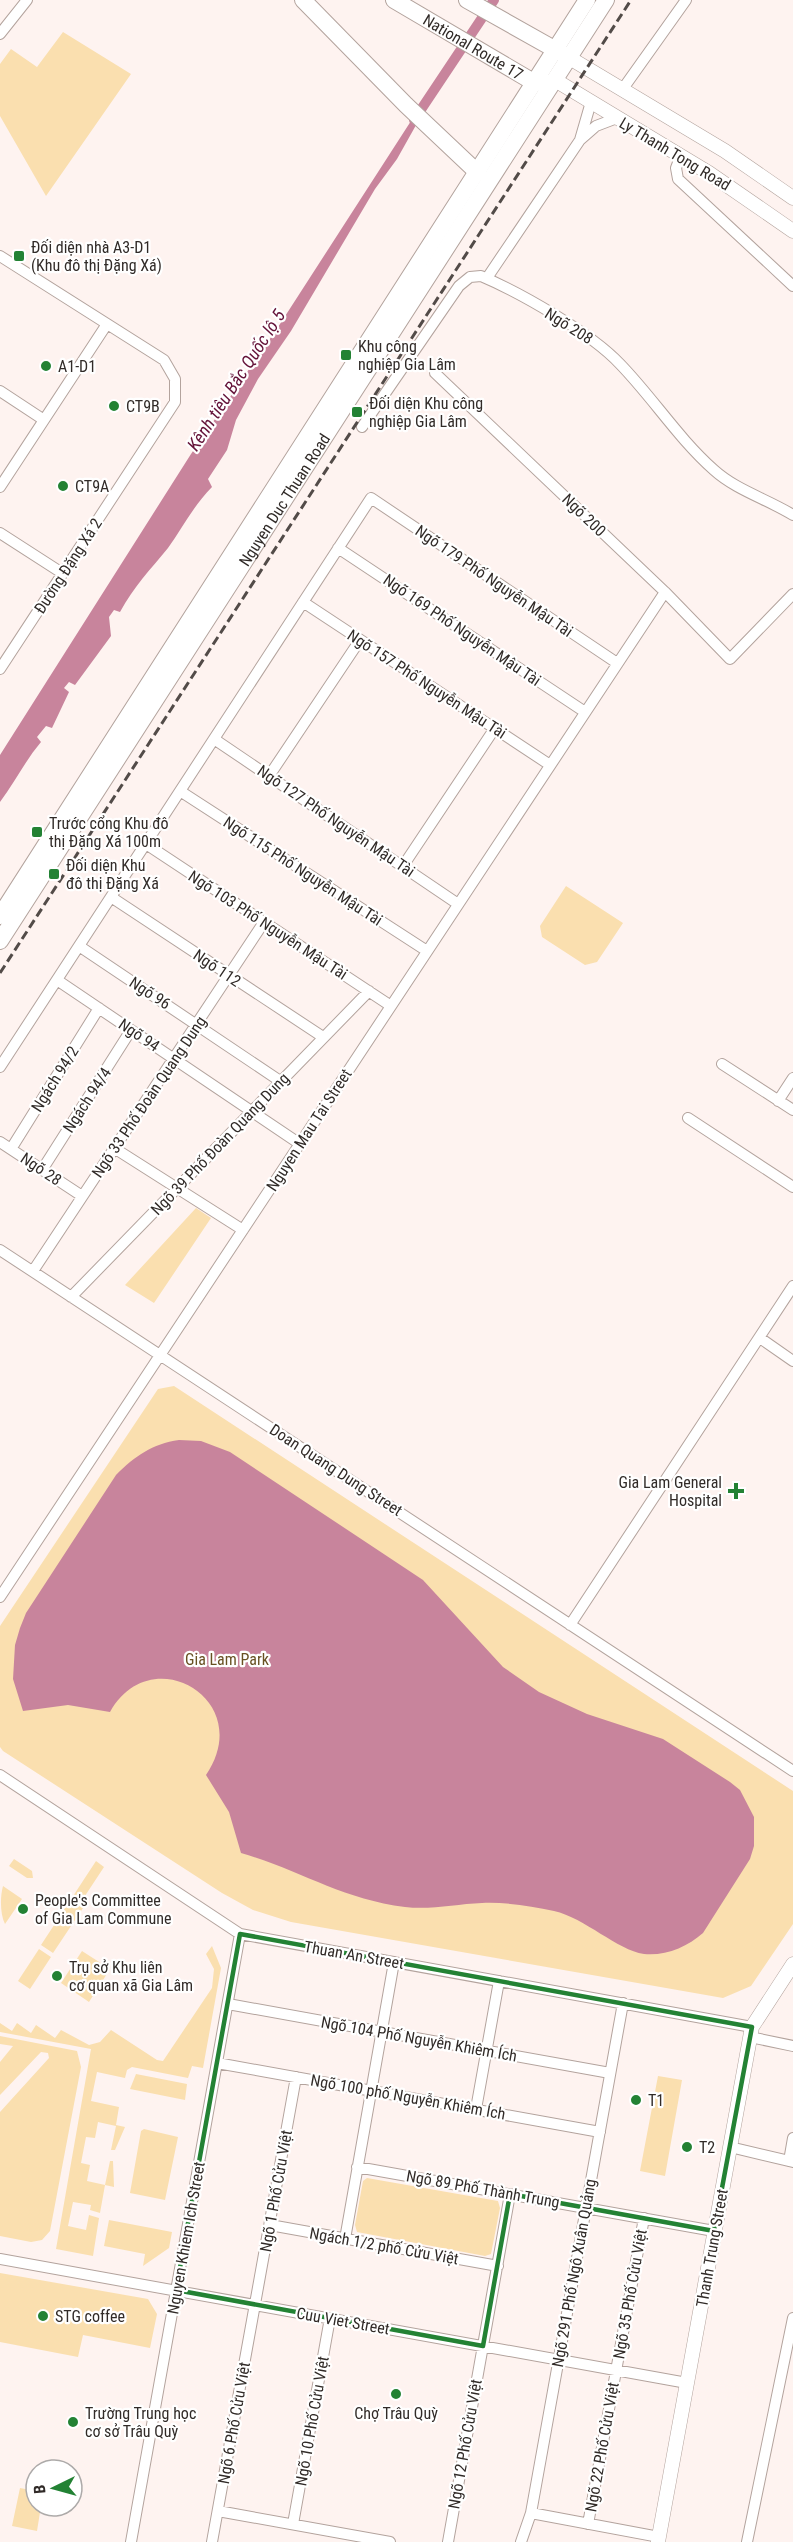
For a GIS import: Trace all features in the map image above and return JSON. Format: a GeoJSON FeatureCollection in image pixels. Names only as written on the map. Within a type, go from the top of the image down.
{"type":"FeatureCollection","features":[{"type":"Feature","properties":{"kind":"highway"},"geometry":{"type":"LineString","coordinates":[[303,0],[428,127],[478,173]]}},
{"type":"Feature","properties":{"kind":"highway","name":"National Route 17"},"geometry":{"type":"LineString","coordinates":[[394,0],[535,83],[555,80]]}},
{"type":"Feature","properties":{"kind":"highway"},"geometry":{"type":"LineString","coordinates":[[562,53],[587,0]]}},
{"type":"Feature","properties":{"kind":"highway"},"geometry":{"type":"LineString","coordinates":[[562,53],[606,0]]}},
{"type":"Feature","properties":{"kind":"highway"},"geometry":{"type":"LineString","coordinates":[[471,3],[562,53]]}},
{"type":"Feature","properties":{"kind":"highway","name":"Nguyen Duc Thuan Road"},"geometry":{"type":"LineString","coordinates":[[0,941],[555,80],[562,53]]}},
{"type":"Feature","properties":{"kind":"highway","name":"Nguyen Duc Thuan Road"},"geometry":{"type":"LineString","coordinates":[[0,916],[535,83],[562,53]]}},
{"type":"Feature","properties":{"kind":"main road","name":"Ly Thanh Tong Road"},"geometry":{"type":"LineString","coordinates":[[562,53],[741,163],[793,198]]}},
{"type":"Feature","properties":{"kind":"main road","name":"Ly Thanh Tong Road"},"geometry":{"type":"LineString","coordinates":[[555,80],[727,184],[793,231]]}},
{"type":"Feature","properties":{"kind":"main road"},"geometry":{"type":"LineString","coordinates":[[727,184],[741,163]]}},
{"type":"Feature","properties":{"kind":"main road","name":"Thanh Trung Street"},"geometry":{"type":"LineString","coordinates":[[658,2539],[751,2032],[793,1964]]}},
{"type":"Feature","properties":{"kind":"street"},"geometry":{"type":"LineString","coordinates":[[0,34],[27,0]]}},
{"type":"Feature","properties":{"kind":"street"},"geometry":{"type":"LineString","coordinates":[[622,90],[686,0]]}},
{"type":"Feature","properties":{"kind":"street"},"geometry":{"type":"LineString","coordinates":[[580,140],[591,102]]}},
{"type":"Feature","properties":{"kind":"street"},"geometry":{"type":"LineString","coordinates":[[362,427],[459,286],[470,277],[487,278],[580,140],[596,126],[617,118]]}},
{"type":"Feature","properties":{"kind":"street"},"geometry":{"type":"LineString","coordinates":[[681,155],[676,168],[678,179],[793,286]]}},
{"type":"Feature","properties":{"kind":"street"},"geometry":{"type":"LineString","coordinates":[[0,256],[106,324],[0,487]]}},
{"type":"Feature","properties":{"kind":"street","name":"Ngõ 208"},"geometry":{"type":"LineString","coordinates":[[487,278],[581,332],[600,346],[637,382],[676,433],[715,471],[793,515]]}},
{"type":"Feature","properties":{"kind":"street","name":"Đường Đặng Xá 2"},"geometry":{"type":"LineString","coordinates":[[0,669],[175,402],[175,379],[164,360],[106,324]]}},
{"type":"Feature","properties":{"kind":"street","name":"Ngõ 200"},"geometry":{"type":"LineString","coordinates":[[435,373],[665,592],[730,659],[793,594]]}},
{"type":"Feature","properties":{"kind":"street"},"geometry":{"type":"LineString","coordinates":[[0,391],[44,420]]}},
{"type":"Feature","properties":{"kind":"street","name":"Ngõ 179 Phố Nguyễn Mậu Tài"},"geometry":{"type":"LineString","coordinates":[[339,548],[371,498],[617,663]]}},
{"type":"Feature","properties":{"kind":"street"},"geometry":{"type":"LineString","coordinates":[[0,533],[62,573]]}},
{"type":"Feature","properties":{"kind":"street"},"geometry":{"type":"LineString","coordinates":[[0,1067],[339,548]]}},
{"type":"Feature","properties":{"kind":"street","name":"Ngõ 169 Phố Nguyễn Mậu Tài"},"geometry":{"type":"LineString","coordinates":[[339,548],[585,712]]}},
{"type":"Feature","properties":{"kind":"street","name":"Nguyen Mau Tai Street"},"geometry":{"type":"LineString","coordinates":[[0,1597],[665,592]]}},
{"type":"Feature","properties":{"kind":"street","name":"Ngõ 157 Phố Nguyễn Mậu Tài"},"geometry":{"type":"LineString","coordinates":[[303,602],[550,765]]}},
{"type":"Feature","properties":{"kind":"street"},"geometry":{"type":"LineString","coordinates":[[269,776],[360,640]]}},
{"type":"Feature","properties":{"kind":"street"},"geometry":{"type":"LineString","coordinates":[[403,866],[495,728]]}},
{"type":"Feature","properties":{"kind":"street","name":"Ngõ 127 Phố Nguyễn Mậu Tài"},"geometry":{"type":"LineString","coordinates":[[214,739],[458,904]]}},
{"type":"Feature","properties":{"kind":"street","name":"Ngõ 115 Phố Nguyễn Mậu Tài"},"geometry":{"type":"LineString","coordinates":[[180,791],[427,951]]}},
{"type":"Feature","properties":{"kind":"street","name":"Ngõ 103 Phố Nguyễn Mậu Tài"},"geometry":{"type":"LineString","coordinates":[[146,843],[391,1006]]}},
{"type":"Feature","properties":{"kind":"street","name":"Ngõ 112"},"geometry":{"type":"LineString","coordinates":[[111,897],[323,1037]]}},
{"type":"Feature","properties":{"kind":"street","name":"Ngõ 33 Phố Đoàn Quang Dung"},"geometry":{"type":"LineString","coordinates":[[33,1271],[264,922]]}},
{"type":"Feature","properties":{"kind":"street","name":"Ngõ 96"},"geometry":{"type":"LineString","coordinates":[[79,946],[280,1082]]}},
{"type":"Feature","properties":{"kind":"street","name":"Ngõ 94"},"geometry":{"type":"LineString","coordinates":[[57,980],[300,1144]]}},
{"type":"Feature","properties":{"kind":"street","name":"Ngõ 39 Phố Đoàn Quang Dung"},"geometry":{"type":"LineString","coordinates":[[71,1297],[369,991]]}},
{"type":"Feature","properties":{"kind":"street","name":"Ngách 94/2"},"geometry":{"type":"LineString","coordinates":[[11,1149],[99,1008]]}},
{"type":"Feature","properties":{"kind":"street","name":"Ngách 94/4"},"geometry":{"type":"LineString","coordinates":[[42,1170],[131,1030]]}},
{"type":"Feature","properties":{"kind":"street"},"geometry":{"type":"LineString","coordinates":[[722,1064],[793,1110]]}},
{"type":"Feature","properties":{"kind":"street"},"geometry":{"type":"LineString","coordinates":[[778,1101],[793,1078]]}},
{"type":"Feature","properties":{"kind":"street"},"geometry":{"type":"LineString","coordinates":[[688,1118],[793,1187]]}},
{"type":"Feature","properties":{"kind":"street","name":"Ngõ 28"},"geometry":{"type":"LineString","coordinates":[[0,1142],[82,1196]]}},
{"type":"Feature","properties":{"kind":"street"},"geometry":{"type":"LineString","coordinates":[[114,1148],[243,1230]]}},
{"type":"Feature","properties":{"kind":"street","name":"Doan Quang Dung Street"},"geometry":{"type":"LineString","coordinates":[[0,1250],[793,1771]]}},
{"type":"Feature","properties":{"kind":"street"},"geometry":{"type":"LineString","coordinates":[[570,1624],[793,1286]]}},
{"type":"Feature","properties":{"kind":"street"},"geometry":{"type":"LineString","coordinates":[[760,1338],[793,1360]]}},
{"type":"Feature","properties":{"kind":"street","name":"Thuan An Street"},"geometry":{"type":"LineString","coordinates":[[0,1775],[240,1934],[623,2003],[751,2032],[793,2046]]}},
{"type":"Feature","properties":{"kind":"street","name":"Nguyen Khiem Ich Street"},"geometry":{"type":"LineString","coordinates":[[131,2542],[240,1934]]}},
{"type":"Feature","properties":{"kind":"street"},"geometry":{"type":"LineString","coordinates":[[345,2239],[394,1962]]}},
{"type":"Feature","properties":{"kind":"street"},"geometry":{"type":"LineString","coordinates":[[476,2109],[499,1981]]}},
{"type":"Feature","properties":{"kind":"street","name":"Ngõ 291 Phố Ngô Xuân Quảng"},"geometry":{"type":"LineString","coordinates":[[521,2542],[531,2513],[623,2003]]}},
{"type":"Feature","properties":{"kind":"street","name":"Ngõ 104 Phố Nguyễn Khiêm Ích"},"geometry":{"type":"LineString","coordinates":[[228,2004],[610,2073]]}},
{"type":"Feature","properties":{"kind":"street","name":"Ngõ 100 phố Nguyễn Khiêm Ích"},"geometry":{"type":"LineString","coordinates":[[217,2063],[600,2132]]}},
{"type":"Feature","properties":{"kind":"street","name":"Ngõ 1 Phố Cửu Việt"},"geometry":{"type":"LineString","coordinates":[[255,2305],[296,2077]]}},
{"type":"Feature","properties":{"kind":"street"},"geometry":{"type":"LineString","coordinates":[[730,2147],[791,2162],[793,2138]]}},
{"type":"Feature","properties":{"kind":"street","name":"Ngõ 89 Phố Thành Trung"},"geometry":{"type":"LineString","coordinates":[[357,2167],[714,2231]]}},
{"type":"Feature","properties":{"kind":"street","name":"Ngõ 12 Phố Cửu Việt"},"geometry":{"type":"LineString","coordinates":[[448,2542],[510,2194]]}},
{"type":"Feature","properties":{"kind":"street","name":"Ngõ 35 Phố Cửu Việt"},"geometry":{"type":"LineString","coordinates":[[616,2370],[644,2218]]}},
{"type":"Feature","properties":{"kind":"street","name":"Ngách 1/2 phố Cửu Việt"},"geometry":{"type":"LineString","coordinates":[[270,2225],[498,2266]]}},
{"type":"Feature","properties":{"kind":"street","name":"Cuu Viet Street"},"geometry":{"type":"LineString","coordinates":[[0,2259],[687,2383]]}},
{"type":"Feature","properties":{"kind":"street","name":"Ngõ 6 Phố Cửu Việt"},"geometry":{"type":"LineString","coordinates":[[212,2542],[255,2305]]}},
{"type":"Feature","properties":{"kind":"street","name":"Ngõ 10 Phố Cửu Việt"},"geometry":{"type":"LineString","coordinates":[[293,2524],[330,2318]]}},
{"type":"Feature","properties":{"kind":"street"},"geometry":{"type":"LineString","coordinates":[[747,2542],[793,2318]]}},
{"type":"Feature","properties":{"kind":"street","name":"Ngõ 22 Phố Cửu Việt"},"geometry":{"type":"LineString","coordinates":[[588,2524],[616,2370]]}},
{"type":"Feature","properties":{"kind":"street"},"geometry":{"type":"LineString","coordinates":[[218,2511],[390,2542]]}},
{"type":"Feature","properties":{"kind":"street"},"geometry":{"type":"LineString","coordinates":[[531,2513],[658,2539]]}},
{"type":"Feature","properties":{"kind":"highlighted area"},"geometry":{"type":"Polygon","coordinates":[[[240,1934],[752,2027],[714,2231],[510,2194],[483,2346],[176,2290],[240,1934]]]}},
{"type":"Feature","properties":{"kind":"green space"},"geometry":{"type":"Polygon","coordinates":[[[63,32],[131,74],[46,196],[0,116],[0,64],[11,49],[37,67],[63,32]]]}},
{"type":"Feature","properties":{"kind":"green space"},"geometry":{"type":"Polygon","coordinates":[[[566,886],[623,923],[597,962],[585,965],[542,937],[540,926],[566,886]]]}},
{"type":"Feature","properties":{"kind":"green space"},"geometry":{"type":"Polygon","coordinates":[[[196,1208],[211,1218],[154,1303],[125,1285],[196,1208]]]}},
{"type":"Feature","properties":{"kind":"green space","name":"Gia Lam Park"},"geometry":{"type":"Polygon","coordinates":[[[174,1386],[793,1791],[793,1924],[751,1986],[723,1998],[291,1922],[253,1910],[222,1893],[3,1751],[0,1747],[0,1626],[158,1389],[174,1386]]]}},
{"type":"Feature","properties":{"kind":"green space"},"geometry":{"type":"Polygon","coordinates":[[[14,1859],[32,1871],[33,1878],[27,1878],[9,1866],[14,1859]]]}},
{"type":"Feature","properties":{"kind":"green space"},"geometry":{"type":"Polygon","coordinates":[[[96,1861],[104,1867],[79,1905],[83,1908],[53,1953],[41,1945],[96,1861]]]}},
{"type":"Feature","properties":{"kind":"green space"},"geometry":{"type":"Polygon","coordinates":[[[3,1886],[22,1899],[5,1924],[1,1905],[3,1886]]]}},
{"type":"Feature","properties":{"kind":"green space"},"geometry":{"type":"Polygon","coordinates":[[[212,1946],[221,1968],[203,2068],[192,2066],[188,2078],[132,2067],[127,2070],[125,2078],[97,2072],[91,2101],[119,2107],[116,2125],[125,2127],[115,2150],[111,2150],[116,2126],[98,2122],[95,2138],[86,2137],[81,2163],[90,2165],[87,2181],[105,2185],[100,2213],[90,2210],[91,2205],[73,2202],[68,2226],[86,2230],[89,2215],[99,2218],[93,2256],[56,2249],[91,2049],[0,2032],[0,2023],[12,2031],[17,2023],[31,2033],[36,2025],[55,2038],[61,2030],[89,2045],[100,2042],[111,2030],[157,2060],[163,2061],[212,1988],[214,1969],[206,1954],[212,1946]]]}},
{"type":"Feature","properties":{"kind":"green space"},"geometry":{"type":"Polygon","coordinates":[[[39,1949],[51,1957],[30,1989],[18,1981],[39,1949]]]}},
{"type":"Feature","properties":{"kind":"green space"},"geometry":{"type":"Polygon","coordinates":[[[82,1951],[110,1969],[89,2002],[61,1983],[82,1951]]]}},
{"type":"Feature","properties":{"kind":"green space"},"geometry":{"type":"Polygon","coordinates":[[[0,2036],[77,2051],[81,2067],[50,2231],[42,2240],[31,2242],[0,2236],[0,2112],[49,2058],[48,2053],[41,2052],[0,2095],[0,2062],[13,2046],[0,2044],[0,2036]]]}},
{"type":"Feature","properties":{"kind":"green space"},"geometry":{"type":"Polygon","coordinates":[[[136,2074],[187,2084],[185,2100],[130,2089],[136,2074]]]}},
{"type":"Feature","properties":{"kind":"green space"},"geometry":{"type":"Polygon","coordinates":[[[658,2076],[682,2080],[665,2176],[640,2171],[658,2076]]]}},
{"type":"Feature","properties":{"kind":"green space"},"geometry":{"type":"Polygon","coordinates":[[[144,2129],[178,2137],[165,2200],[130,2193],[141,2131],[144,2129]]]}},
{"type":"Feature","properties":{"kind":"green space"},"geometry":{"type":"Polygon","coordinates":[[[110,2161],[113,2161],[114,2187],[105,2185],[110,2161]]]}},
{"type":"Feature","properties":{"kind":"green space"},"geometry":{"type":"Polygon","coordinates":[[[367,2178],[498,2201],[500,2208],[491,2254],[485,2256],[357,2232],[355,2225],[363,2181],[367,2178]]]}},
{"type":"Feature","properties":{"kind":"green space"},"geometry":{"type":"Polygon","coordinates":[[[109,2220],[172,2232],[169,2248],[143,2266],[145,2254],[104,2246],[109,2220]]]}},
{"type":"Feature","properties":{"kind":"green space"},"geometry":{"type":"Polygon","coordinates":[[[0,2273],[148,2299],[157,2314],[150,2348],[83,2335],[78,2357],[0,2342],[0,2273]]]}},
{"type":"Feature","properties":{"kind":"green space"},"geometry":{"type":"Polygon","coordinates":[[[20,2488],[24,2489],[24,2518],[39,2518],[37,2531],[12,2526],[20,2488]]]}},
{"type":"Feature","properties":{"kind":"shaded area"},"geometry":{"type":"Polygon","coordinates":[[[420,107],[420,118],[397,159],[375,189],[291,331],[258,379],[236,420],[227,450],[208,479],[212,487],[120,612],[114,610],[109,617],[111,636],[75,685],[69,682],[64,688],[69,692],[52,728],[46,726],[37,737],[41,742],[0,802],[0,755],[191,454],[280,324],[420,107]]]}},
{"type":"Feature","properties":{"kind":"shaded area","name":"Gia Lam Park"},"geometry":{"type":"Polygon","coordinates":[[[179,1440],[201,1441],[230,1452],[423,1580],[503,1667],[539,1692],[587,1714],[663,1739],[740,1790],[754,1817],[754,1846],[750,1859],[703,1933],[676,1950],[660,1954],[644,1954],[623,1947],[577,1920],[554,1911],[500,1903],[424,1908],[382,1903],[341,1891],[283,1867],[241,1853],[229,1812],[206,1775],[218,1748],[218,1723],[209,1703],[192,1688],[172,1680],[149,1680],[128,1690],[110,1712],[68,1705],[23,1711],[13,1679],[15,1645],[26,1613],[116,1475],[144,1452],[160,1444],[179,1440]]]}},
{"type":"Feature","properties":{"kind":"waterway","name":"Kênh tiêu Bắc Quốc lộ 5"},"geometry":{"type":"LineString","coordinates":[[414,120],[494,0]]}},
{"type":"Feature","properties":{"kind":"railway"},"geometry":{"type":"LineString","coordinates":[[0,973],[631,0]]}},
{"type":"Feature","properties":{"kind":"place","name":"Đối diện nhà A3-D1 (Khu đô thị Đặng Xá)"},"geometry":{"type":"Point","coordinates":[19,256]}},
{"type":"Feature","properties":{"kind":"place","name":"Khu công nghiệp Gia Lâm"},"geometry":{"type":"Point","coordinates":[346,355]}},
{"type":"Feature","properties":{"kind":"place","name":"A1-D1"},"geometry":{"type":"Point","coordinates":[46,366]}},
{"type":"Feature","properties":{"kind":"place","name":"CT9B"},"geometry":{"type":"Point","coordinates":[114,406]}},
{"type":"Feature","properties":{"kind":"place","name":"Đối diện Khu công nghiệp Gia Lâm"},"geometry":{"type":"Point","coordinates":[357,412]}},
{"type":"Feature","properties":{"kind":"place","name":"CT9A"},"geometry":{"type":"Point","coordinates":[63,486]}},
{"type":"Feature","properties":{"kind":"place","name":"Trước cổng Khu đô thị Đặng Xá 100m"},"geometry":{"type":"Point","coordinates":[37,832]}},
{"type":"Feature","properties":{"kind":"place","name":"Đối diện Khu đô thị Đặng Xá"},"geometry":{"type":"Point","coordinates":[54,874]}},
{"type":"Feature","properties":{"kind":"place","name":"Gia Lam General Hospital"},"geometry":{"type":"Point","coordinates":[736,1491]}},
{"type":"Feature","properties":{"kind":"place","name":"People's Committee of Gia Lam Commune"},"geometry":{"type":"Point","coordinates":[23,1909]}},
{"type":"Feature","properties":{"kind":"place","name":"Trụ sở Khu liên cơ quan xã Gia Lâm"},"geometry":{"type":"Point","coordinates":[57,1976]}},
{"type":"Feature","properties":{"kind":"place","name":"T1"},"geometry":{"type":"Point","coordinates":[636,2100]}},
{"type":"Feature","properties":{"kind":"place","name":"T2"},"geometry":{"type":"Point","coordinates":[687,2147]}},
{"type":"Feature","properties":{"kind":"place","name":"STG coffee"},"geometry":{"type":"Point","coordinates":[43,2316]}},
{"type":"Feature","properties":{"kind":"place","name":"Chợ Trâu Quỳ"},"geometry":{"type":"Point","coordinates":[396,2394]}},
{"type":"Feature","properties":{"kind":"place","name":"Trường Trung học cơ sở Trâu Quỳ"},"geometry":{"type":"Point","coordinates":[73,2422]}}]}
